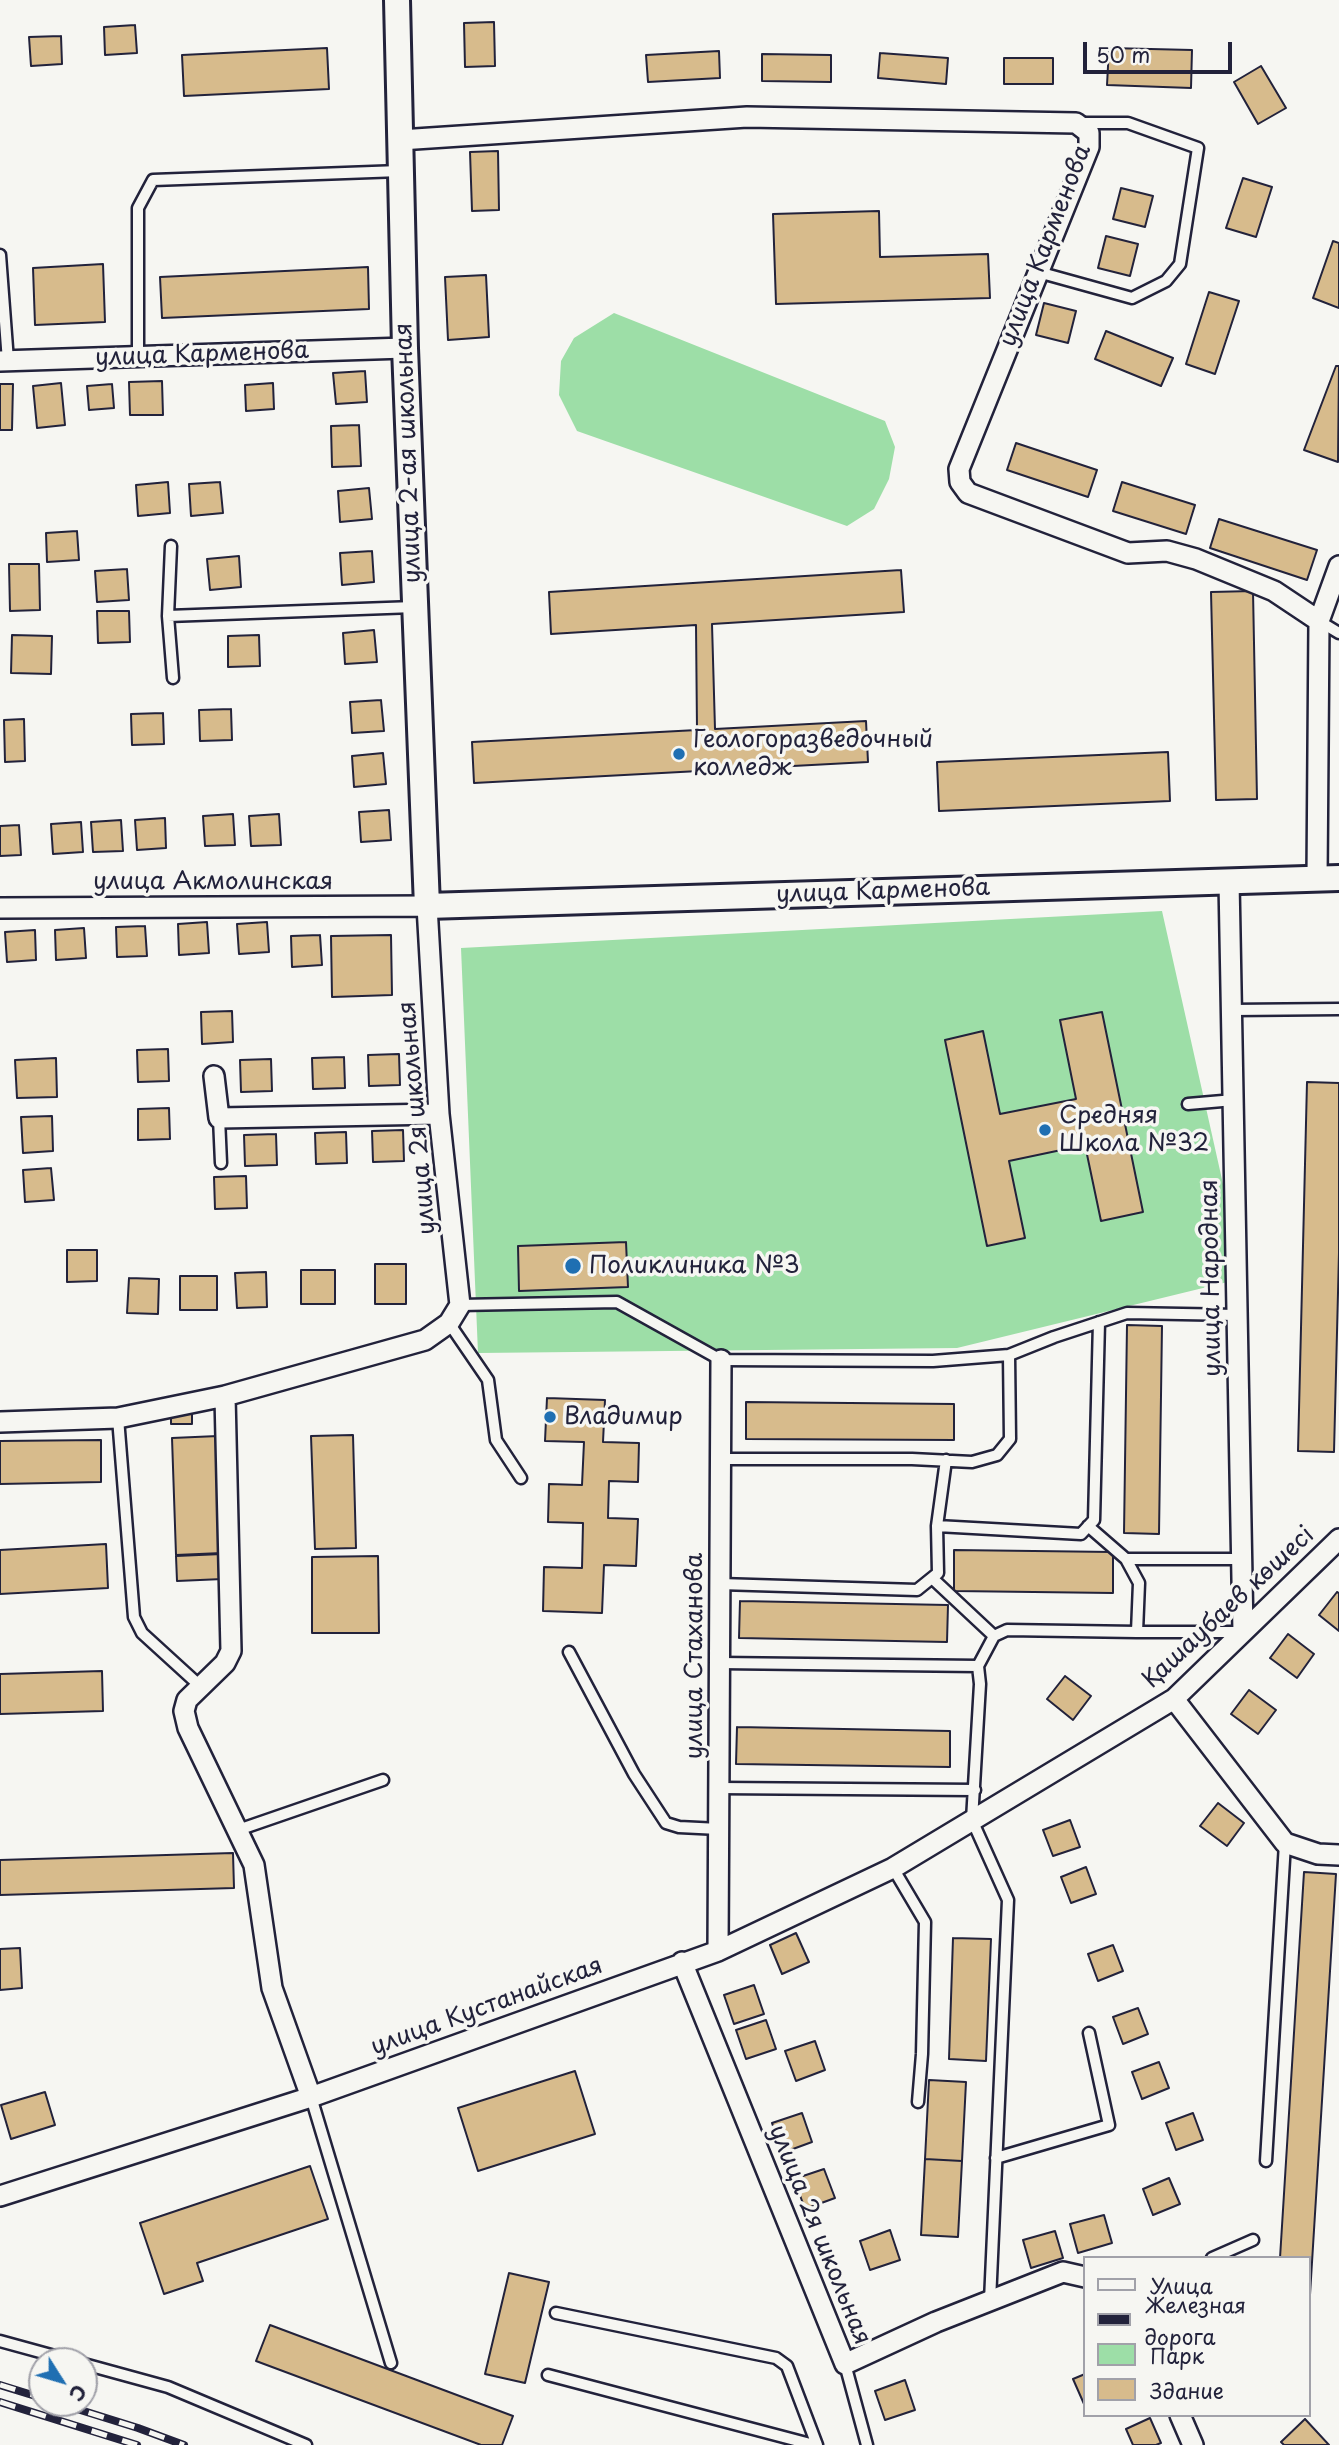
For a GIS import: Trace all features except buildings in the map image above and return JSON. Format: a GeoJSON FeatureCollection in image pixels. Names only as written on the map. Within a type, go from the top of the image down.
{"type":"FeatureCollection","features":[{"type":"Feature","properties":{"kind":"street","name":"улица 2-ая школьная"},"geometry":{"type":"LineString","coordinates":[[397,0],[405,348],[427,906]]}},
{"type":"Feature","properties":{"kind":"street","name":"улица Карменова"},"geometry":{"type":"LineString","coordinates":[[400,140],[747,117],[1076,124],[1089,133],[1089,147],[959,469],[960,482],[968,493],[1128,553],[1167,551],[1196,559],[1274,592],[1320,621]]}},
{"type":"Feature","properties":{"kind":"street","name":"улица Карменова"},"geometry":{"type":"LineString","coordinates":[[4,361],[405,348]]}},
{"type":"Feature","properties":{"kind":"street"},"geometry":{"type":"LineString","coordinates":[[1328,878],[1320,621],[1339,566]]}},
{"type":"Feature","properties":{"kind":"street","name":"улица Карменова"},"geometry":{"type":"LineString","coordinates":[[427,906],[1328,878]]}},
{"type":"Feature","properties":{"kind":"street","name":"улица Народная"},"geometry":{"type":"LineString","coordinates":[[1229,881],[1243,1632]]}},
{"type":"Feature","properties":{"kind":"street","name":"улица Акмолинская"},"geometry":{"type":"LineString","coordinates":[[0,908],[427,906]]}},
{"type":"Feature","properties":{"kind":"street","name":"улица 2я школьная"},"geometry":{"type":"LineString","coordinates":[[427,906],[439,1114],[460,1305]]}},
{"type":"Feature","properties":{"kind":"street"},"geometry":{"type":"LineString","coordinates":[[214,1076],[219,1118],[439,1114]]}},
{"type":"Feature","properties":{"kind":"street"},"geometry":{"type":"LineString","coordinates":[[0,1422],[118,1418],[225,1396],[425,1340],[449,1323],[460,1305]]}},
{"type":"Feature","properties":{"kind":"street","name":"улица Стаханова"},"geometry":{"type":"LineString","coordinates":[[718,1951],[721,1360]]}},
{"type":"Feature","properties":{"kind":"street"},"geometry":{"type":"LineString","coordinates":[[225,1396],[231,1651],[225,1663],[199,1685],[187,1700],[184,1711],[188,1728],[254,1865],[272,1988],[311,2097]]}},
{"type":"Feature","properties":{"kind":"street","name":"Қашаубаев көшесі"},"geometry":{"type":"LineString","coordinates":[[972,1820],[1174,1699],[1339,1539]]}},
{"type":"Feature","properties":{"kind":"street"},"geometry":{"type":"LineString","coordinates":[[1174,1699],[1285,1843],[1318,1854],[1339,1855]]}},
{"type":"Feature","properties":{"kind":"street","name":"улица Кустанайская"},"geometry":{"type":"LineString","coordinates":[[0,2196],[311,2097],[718,1951],[893,1868],[972,1820]]}},
{"type":"Feature","properties":{"kind":"street","name":"улица 2я школьная"},"geometry":{"type":"LineString","coordinates":[[682,1962],[845,2364],[1063,2272],[1084,2277]]}},
{"type":"Feature","properties":{"kind":"street"},"geometry":{"type":"LineString","coordinates":[[1181,2417],[1193,2445]]}},
{"type":"Feature","properties":{"kind":"lane"},"geometry":{"type":"LineString","coordinates":[[1038,272],[1132,298],[1166,281],[1180,264],[1198,148],[1128,122],[1076,124]]}},
{"type":"Feature","properties":{"kind":"lane"},"geometry":{"type":"LineString","coordinates":[[138,357],[138,208],[153,180],[401,171]]}},
{"type":"Feature","properties":{"kind":"lane"},"geometry":{"type":"LineString","coordinates":[[0,255],[4,361]]}},
{"type":"Feature","properties":{"kind":"lane"},"geometry":{"type":"LineString","coordinates":[[171,546],[168,616],[173,678]]}},
{"type":"Feature","properties":{"kind":"lane"},"geometry":{"type":"LineString","coordinates":[[168,616],[415,607]]}},
{"type":"Feature","properties":{"kind":"lane"},"geometry":{"type":"LineString","coordinates":[[1320,621],[1339,632]]}},
{"type":"Feature","properties":{"kind":"lane"},"geometry":{"type":"LineString","coordinates":[[1232,1010],[1339,1009]]}},
{"type":"Feature","properties":{"kind":"lane"},"geometry":{"type":"LineString","coordinates":[[1188,1104],[1234,1100]]}},
{"type":"Feature","properties":{"kind":"lane"},"geometry":{"type":"LineString","coordinates":[[219,1118],[221,1163]]}},
{"type":"Feature","properties":{"kind":"lane"},"geometry":{"type":"LineString","coordinates":[[460,1305],[617,1302],[721,1360],[933,1361],[1009,1355],[1054,1336],[1127,1313],[1237,1315]]}},
{"type":"Feature","properties":{"kind":"lane"},"geometry":{"type":"LineString","coordinates":[[937,1526],[1081,1534],[1094,1520],[1099,1322]]}},
{"type":"Feature","properties":{"kind":"lane"},"geometry":{"type":"LineString","coordinates":[[449,1323],[488,1380],[496,1440],[520,1478]]}},
{"type":"Feature","properties":{"kind":"lane"},"geometry":{"type":"LineString","coordinates":[[721,1459],[972,1462],[997,1455],[1010,1439],[1009,1355]]}},
{"type":"Feature","properties":{"kind":"lane"},"geometry":{"type":"LineString","coordinates":[[118,1418],[134,1618],[142,1633],[199,1685]]}},
{"type":"Feature","properties":{"kind":"lane"},"geometry":{"type":"LineString","coordinates":[[720,1584],[917,1590],[938,1573],[937,1526],[946,1460]]}},
{"type":"Feature","properties":{"kind":"lane"},"geometry":{"type":"LineString","coordinates":[[1088,1526],[1126,1559],[1139,1583],[1136,1632]]}},
{"type":"Feature","properties":{"kind":"lane"},"geometry":{"type":"LineString","coordinates":[[1126,1559],[1242,1559]]}},
{"type":"Feature","properties":{"kind":"lane"},"geometry":{"type":"LineString","coordinates":[[932,1578],[994,1636]]}},
{"type":"Feature","properties":{"kind":"lane"},"geometry":{"type":"LineString","coordinates":[[990,2301],[1008,1900],[972,1820],[980,1684],[978,1666],[994,1636],[1007,1630],[1243,1632]]}},
{"type":"Feature","properties":{"kind":"lane"},"geometry":{"type":"LineString","coordinates":[[569,1652],[634,1774],[666,1823],[679,1827],[719,1829]]}},
{"type":"Feature","properties":{"kind":"lane"},"geometry":{"type":"LineString","coordinates":[[720,1663],[978,1666]]}},
{"type":"Feature","properties":{"kind":"lane"},"geometry":{"type":"LineString","coordinates":[[238,1830],[383,1780]]}},
{"type":"Feature","properties":{"kind":"lane"},"geometry":{"type":"LineString","coordinates":[[719,1788],[975,1790]]}},
{"type":"Feature","properties":{"kind":"lane"},"geometry":{"type":"LineString","coordinates":[[1266,2161],[1285,1843]]}},
{"type":"Feature","properties":{"kind":"lane"},"geometry":{"type":"LineString","coordinates":[[893,1868],[925,1922],[922,2054],[918,2102]]}},
{"type":"Feature","properties":{"kind":"lane"},"geometry":{"type":"LineString","coordinates":[[996,2158],[1109,2125],[1089,2033]]}},
{"type":"Feature","properties":{"kind":"lane"},"geometry":{"type":"LineString","coordinates":[[311,2097],[391,2363]]}},
{"type":"Feature","properties":{"kind":"lane"},"geometry":{"type":"LineString","coordinates":[[1217,2256],[1253,2241]]}},
{"type":"Feature","properties":{"kind":"lane"},"geometry":{"type":"LineString","coordinates":[[556,2313],[776,2358],[787,2366],[815,2445]]}},
{"type":"Feature","properties":{"kind":"lane"},"geometry":{"type":"LineString","coordinates":[[0,2341],[28,2349]]}},
{"type":"Feature","properties":{"kind":"lane"},"geometry":{"type":"LineString","coordinates":[[845,2364],[867,2445]]}},
{"type":"Feature","properties":{"kind":"lane"},"geometry":{"type":"LineString","coordinates":[[98,2368],[167,2387],[306,2445]]}},
{"type":"Feature","properties":{"kind":"lane"},"geometry":{"type":"LineString","coordinates":[[548,2375],[815,2445]]}},
{"type":"Feature","properties":{"kind":"green space"},"geometry":{"type":"Polygon","coordinates":[[[614,313],[885,421],[895,447],[889,479],[874,509],[847,526],[577,431],[559,395],[561,361],[574,338],[614,313]]]}},
{"type":"Feature","properties":{"kind":"green space"},"geometry":{"type":"Polygon","coordinates":[[[1162,911],[1244,1278],[957,1348],[478,1353],[461,948],[1162,911]]]}},
{"type":"Feature","properties":{"kind":"railway"},"geometry":{"type":"LineString","coordinates":[[0,2385],[28,2394]]}},
{"type":"Feature","properties":{"kind":"railway"},"geometry":{"type":"LineString","coordinates":[[0,2402],[137,2445]]}},
{"type":"Feature","properties":{"kind":"railway"},"geometry":{"type":"LineString","coordinates":[[98,2416],[184,2445]]}},
{"type":"Feature","properties":{"kind":"place","name":"Геологоразведочный колледж"},"geometry":{"type":"Point","coordinates":[679,754]}},
{"type":"Feature","properties":{"kind":"place","name":"Средняя Школа №32"},"geometry":{"type":"Point","coordinates":[1045,1130]}},
{"type":"Feature","properties":{"kind":"place","name":"Поликлиника №3"},"geometry":{"type":"Point","coordinates":[573,1266]}},
{"type":"Feature","properties":{"kind":"place","name":"Владимир"},"geometry":{"type":"Point","coordinates":[550,1417]}}]}
